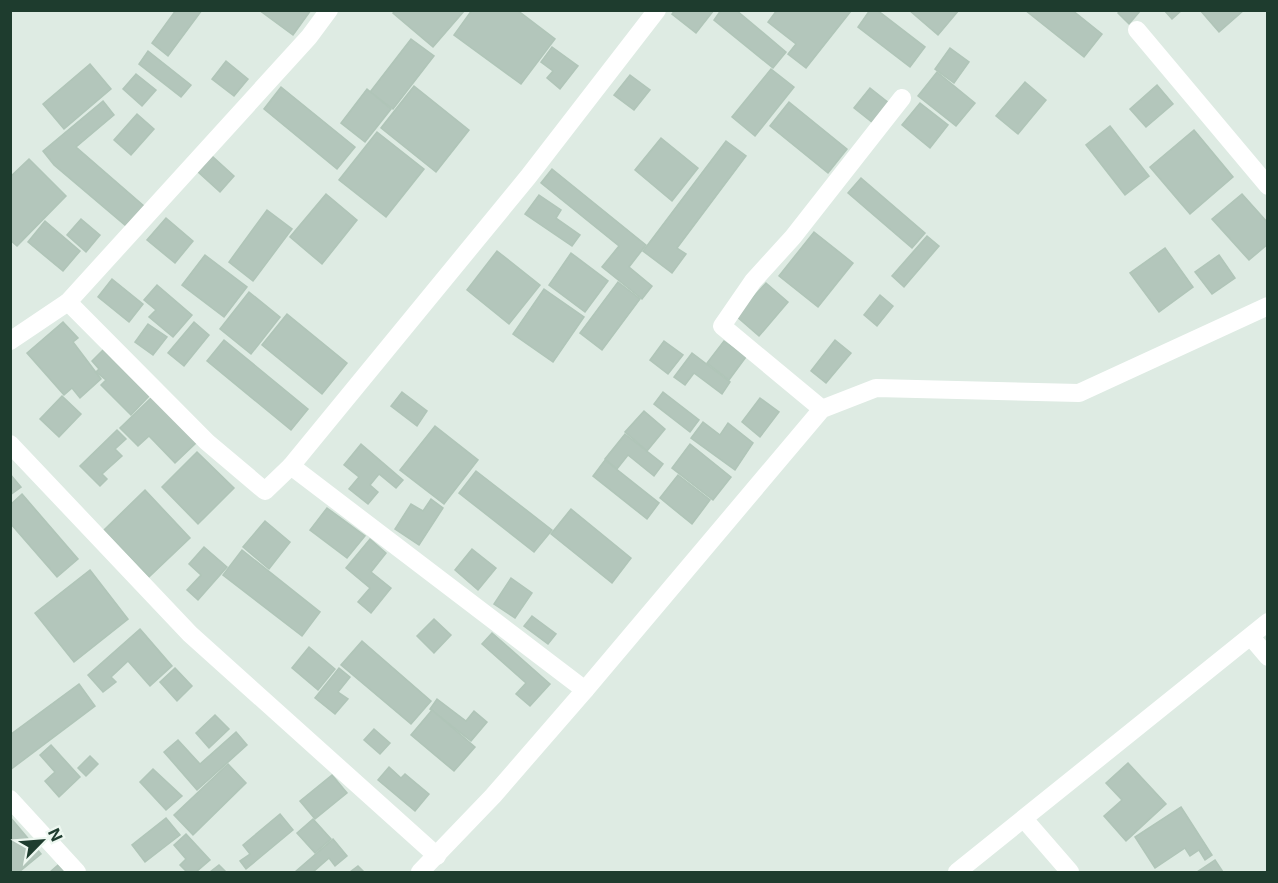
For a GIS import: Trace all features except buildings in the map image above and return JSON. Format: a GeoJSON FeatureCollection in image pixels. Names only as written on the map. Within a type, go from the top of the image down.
{"type":"FeatureCollection","features":[{"type":"Feature","properties":{"kind":"street"},"geometry":{"type":"LineString","coordinates":[[10,341],[68,302],[309,37],[329,10]]}},
{"type":"Feature","properties":{"kind":"street"},"geometry":{"type":"LineString","coordinates":[[68,302],[207,442],[265,490],[291,466],[528,177],[657,10]]}},
{"type":"Feature","properties":{"kind":"street"},"geometry":{"type":"LineString","coordinates":[[1137,30],[1268,186]]}},
{"type":"Feature","properties":{"kind":"street"},"geometry":{"type":"LineString","coordinates":[[822,409],[722,326],[753,281],[793,237],[902,98]]}},
{"type":"Feature","properties":{"kind":"street"},"geometry":{"type":"LineString","coordinates":[[420,873],[585,690],[822,409],[876,388],[1079,393],[1268,306]]}},
{"type":"Feature","properties":{"kind":"street"},"geometry":{"type":"LineString","coordinates":[[10,444],[190,634],[437,856]]}},
{"type":"Feature","properties":{"kind":"street"},"geometry":{"type":"LineString","coordinates":[[291,466],[585,690]]}},
{"type":"Feature","properties":{"kind":"street"},"geometry":{"type":"LineString","coordinates":[[957,873],[1268,622]]}},
{"type":"Feature","properties":{"kind":"street"},"geometry":{"type":"LineString","coordinates":[[1251,637],[1268,657]]}},
{"type":"Feature","properties":{"kind":"street"},"geometry":{"type":"LineString","coordinates":[[10,799],[77,873]]}},
{"type":"Feature","properties":{"kind":"street"},"geometry":{"type":"LineString","coordinates":[[1024,819],[1070,873]]}}]}
